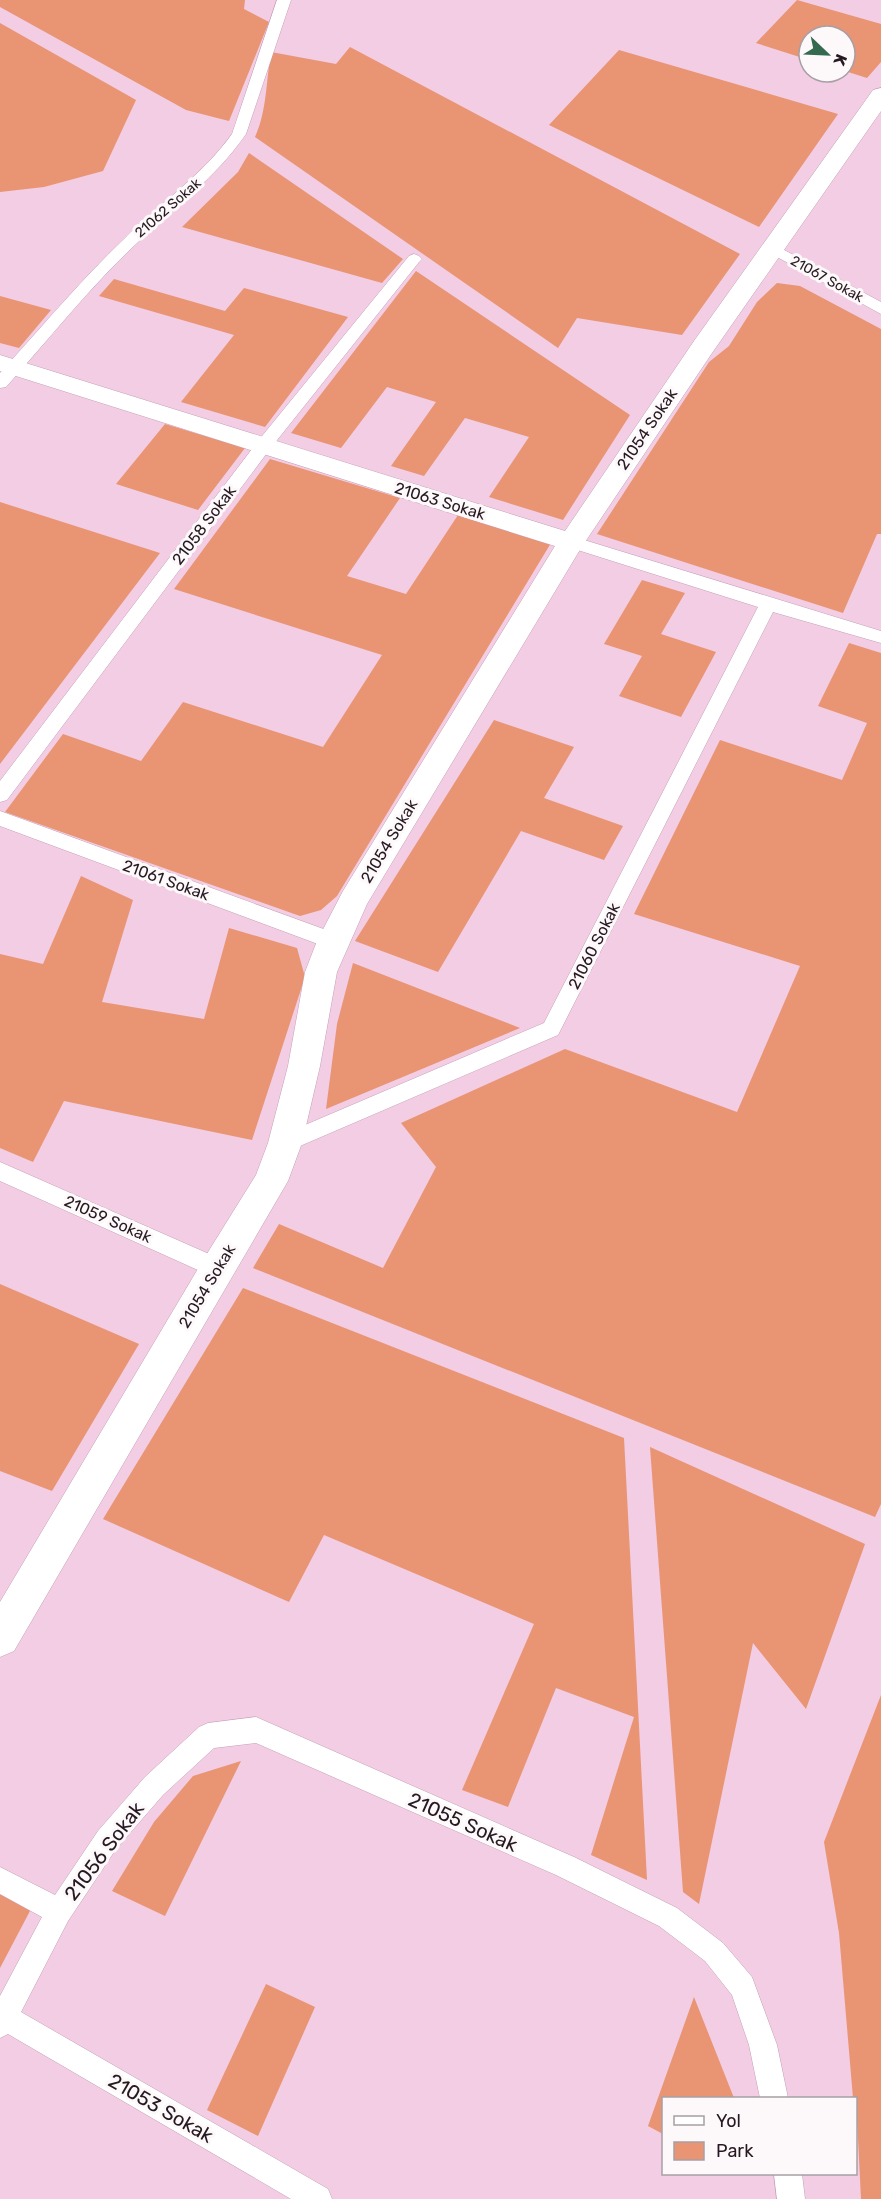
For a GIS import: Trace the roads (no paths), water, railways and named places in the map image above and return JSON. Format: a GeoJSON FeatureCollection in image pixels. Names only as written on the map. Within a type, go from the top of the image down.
{"type":"FeatureCollection","features":[{"type":"Feature","properties":{"kind":"street","name":"21054 Sokak"},"geometry":{"type":"LineString","coordinates":[[0,1638],[217,1268],[271,1181],[285,1143],[304,1066],[321,972],[333,941],[354,899],[571,542],[703,347],[881,95]]}},
{"type":"Feature","properties":{"kind":"street","name":"21063 Sokak"},"geometry":{"type":"LineString","coordinates":[[5,371],[264,445],[571,542]]}},
{"type":"Feature","properties":{"kind":"lane","name":"21062 Sokak"},"geometry":{"type":"LineString","coordinates":[[5,371],[130,241],[195,186],[227,153],[239,134],[284,0]]}},
{"type":"Feature","properties":{"kind":"lane","name":"21067 Sokak"},"geometry":{"type":"LineString","coordinates":[[773,249],[881,309]]}},
{"type":"Feature","properties":{"kind":"lane","name":"21058 Sokak"},"geometry":{"type":"LineString","coordinates":[[0,795],[264,445],[414,259]]}},
{"type":"Feature","properties":{"kind":"lane","name":"21063 Sokak"},"geometry":{"type":"LineString","coordinates":[[571,542],[881,637]]}},
{"type":"Feature","properties":{"kind":"lane","name":"21060 Sokak"},"geometry":{"type":"LineString","coordinates":[[285,1143],[552,1029],[768,604]]}},
{"type":"Feature","properties":{"kind":"lane","name":"21061 Sokak"},"geometry":{"type":"LineString","coordinates":[[0,818],[333,941]]}},
{"type":"Feature","properties":{"kind":"lane","name":"21059 Sokak"},"geometry":{"type":"LineString","coordinates":[[0,1171],[217,1268]]}},
{"type":"Feature","properties":{"kind":"lane","name":"21056 Sokak"},"geometry":{"type":"LineString","coordinates":[[2,2021],[59,1912],[107,1840],[154,1786],[208,1736],[256,1730]]}},
{"type":"Feature","properties":{"kind":"lane","name":"21055 Sokak"},"geometry":{"type":"LineString","coordinates":[[256,1730],[565,1866],[668,1917],[714,1952],[742,1987],[763,2045],[774,2097]]}},
{"type":"Feature","properties":{"kind":"lane"},"geometry":{"type":"LineString","coordinates":[[0,1880],[59,1912]]}},
{"type":"Feature","properties":{"kind":"lane","name":"21053 Sokak"},"geometry":{"type":"LineString","coordinates":[[2,2021],[318,2199]]}},
{"type":"Feature","properties":{"kind":"lane"},"geometry":{"type":"LineString","coordinates":[[788,2175],[791,2199]]}}]}
